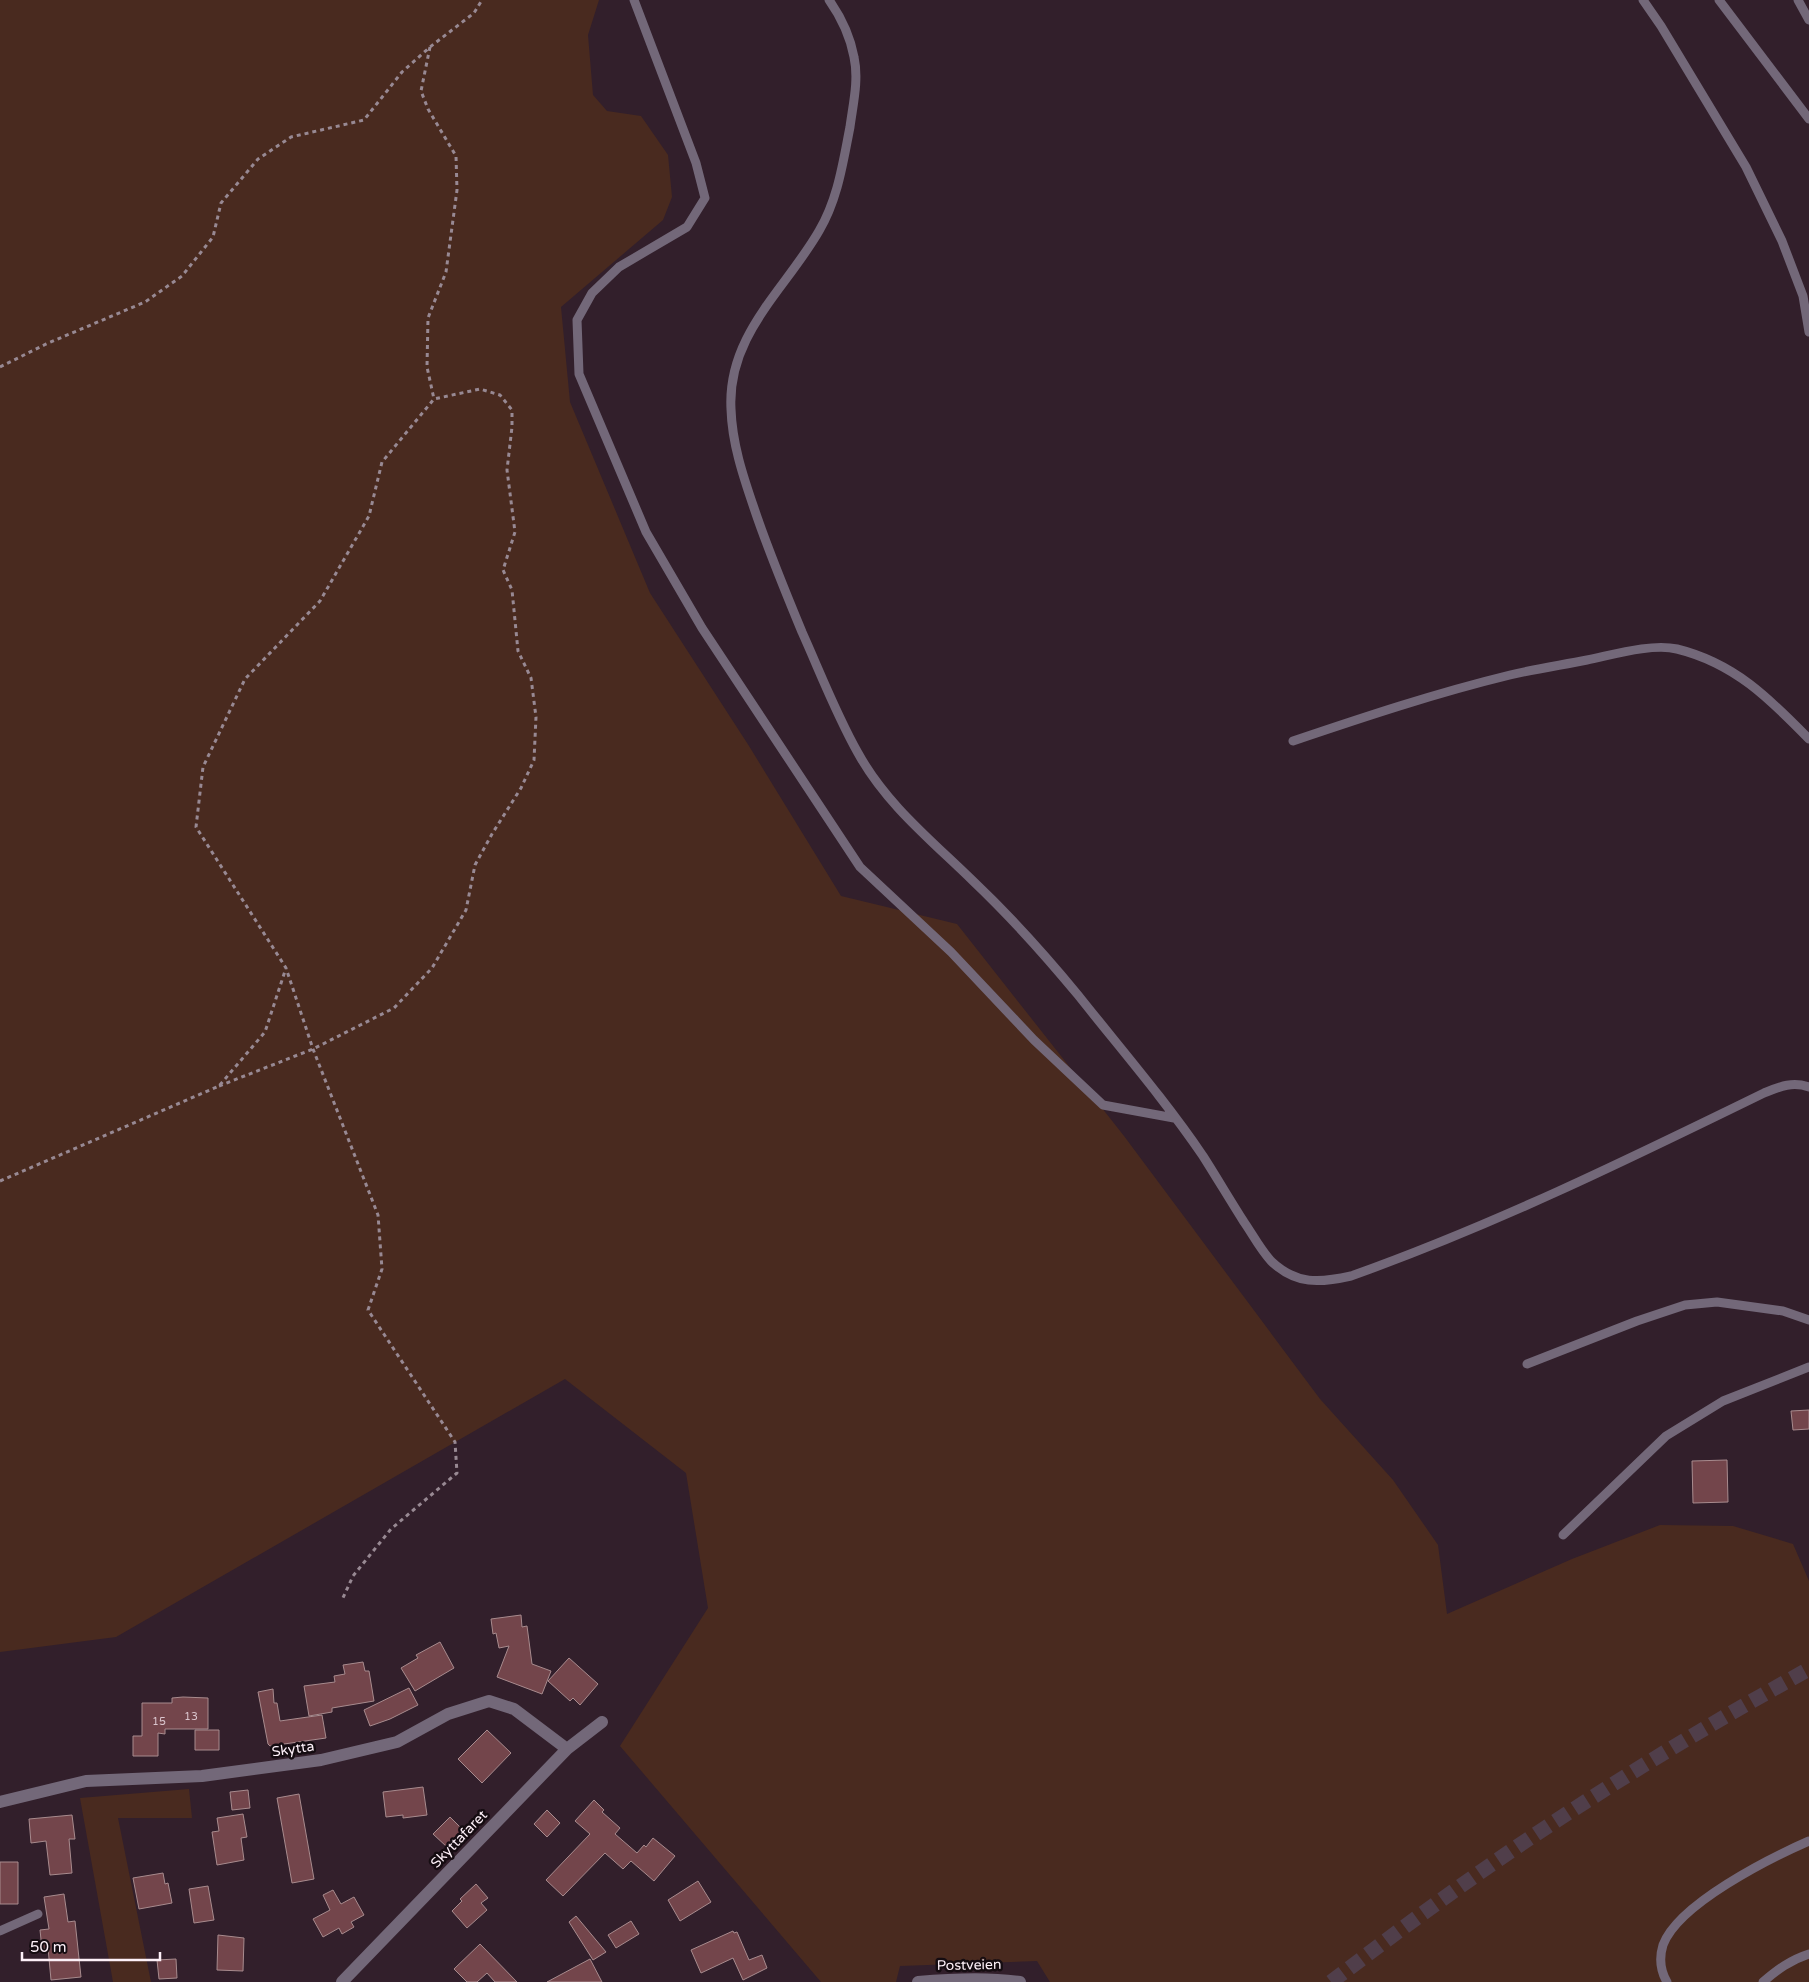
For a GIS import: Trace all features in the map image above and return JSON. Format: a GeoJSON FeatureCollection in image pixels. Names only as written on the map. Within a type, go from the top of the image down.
{"type":"FeatureCollection","features":[{"type":"Feature","properties":{"kind":"street","name":"Skytta"},"geometry":{"type":"LineString","coordinates":[[0,1802],[86,1781],[202,1776],[321,1760],[397,1742],[448,1714],[489,1702],[514,1709],[567,1749]]}},
{"type":"Feature","properties":{"kind":"street","name":"Skyttafaret"},"geometry":{"type":"LineString","coordinates":[[342,1982],[567,1749],[602,1722]]}},
{"type":"Feature","properties":{"kind":"street","name":"Postveien"},"geometry":{"type":"LineString","coordinates":[[918,1982],[965,1979],[1002,1979],[1020,1982]]}},
{"type":"Feature","properties":{"kind":"lane"},"geometry":{"type":"LineString","coordinates":[[634,0],[696,163],[705,198],[687,227],[619,268],[598,287],[592,293],[577,320],[579,374],[646,532],[702,628],[860,867],[951,952],[1034,1040],[1103,1104],[1174,1118]]}},
{"type":"Feature","properties":{"kind":"lane"},"geometry":{"type":"LineString","coordinates":[[829,0],[848,32],[855,60],[855,93],[842,173],[831,208],[819,232],[748,336],[735,363],[731,384],[731,410],[735,446],[745,483],[771,559],[827,689],[858,753],[881,788],[906,819],[975,882],[1076,992],[1202,1156],[1258,1245],[1272,1262],[1288,1274],[1311,1282],[1328,1282],[1351,1276],[1392,1262],[1504,1217],[1617,1165],[1764,1093],[1787,1084],[1801,1084],[1809,1087]]}},
{"type":"Feature","properties":{"kind":"lane"},"geometry":{"type":"LineString","coordinates":[[1643,0],[1661,26],[1746,168],[1782,241],[1803,296],[1809,332]]}},
{"type":"Feature","properties":{"kind":"lane"},"geometry":{"type":"LineString","coordinates":[[1719,0],[1809,119]]}},
{"type":"Feature","properties":{"kind":"lane"},"geometry":{"type":"LineString","coordinates":[[1798,0],[1809,20]]}},
{"type":"Feature","properties":{"kind":"lane"},"geometry":{"type":"LineString","coordinates":[[1293,741],[1380,712],[1510,675],[1642,649],[1666,648],[1675,648],[1704,658],[1736,673],[1776,705],[1809,739]]}},
{"type":"Feature","properties":{"kind":"lane"},"geometry":{"type":"LineString","coordinates":[[1527,1364],[1637,1321],[1685,1305],[1717,1302],[1783,1311],[1809,1320]]}},
{"type":"Feature","properties":{"kind":"lane"},"geometry":{"type":"LineString","coordinates":[[1563,1535],[1666,1436],[1723,1401],[1809,1367]]}},
{"type":"Feature","properties":{"kind":"lane"},"geometry":{"type":"LineString","coordinates":[[1667,1982],[1662,1974],[1660,1958],[1664,1944],[1671,1931],[1684,1916],[1710,1895],[1743,1875],[1809,1841]]}},
{"type":"Feature","properties":{"kind":"lane"},"geometry":{"type":"LineString","coordinates":[[0,1931],[38,1914]]}},
{"type":"Feature","properties":{"kind":"lane"},"geometry":{"type":"LineString","coordinates":[[1763,1982],[1782,1966],[1796,1958],[1809,1954]]}},
{"type":"Feature","properties":{"kind":"path"},"geometry":{"type":"LineString","coordinates":[[0,367],[46,344],[145,302],[182,276],[213,237],[221,203],[258,160],[291,137],[364,120],[402,72],[430,47],[474,14],[482,0]]}},
{"type":"Feature","properties":{"kind":"path"},"geometry":{"type":"LineString","coordinates":[[430,47],[421,91],[428,110],[456,156],[457,190],[446,272],[428,318],[427,367],[434,399]]}},
{"type":"Feature","properties":{"kind":"path"},"geometry":{"type":"LineString","coordinates":[[0,1181],[219,1086],[313,1049],[394,1008],[432,968],[466,910],[475,865],[492,834],[522,788],[534,760],[536,717],[531,678],[518,651],[517,622],[512,590],[503,570],[515,532],[507,470],[512,410],[500,395],[480,389],[434,399],[382,462],[369,516],[320,601],[245,679],[203,766],[196,827],[286,968],[313,1049],[378,1215],[382,1268],[368,1310],[455,1442],[456,1473],[392,1529],[353,1576],[342,1600]]}},
{"type":"Feature","properties":{"kind":"path"},"geometry":{"type":"LineString","coordinates":[[219,1086],[265,1032],[286,968]]}},
{"type":"Feature","properties":{"kind":"shaded area"},"geometry":{"type":"Polygon","coordinates":[[[0,0],[599,0],[588,35],[593,95],[607,111],[641,116],[668,155],[672,197],[663,220],[561,307],[570,402],[650,593],[749,746],[841,896],[957,924],[1124,1136],[1320,1399],[1393,1480],[1438,1545],[1447,1614],[1572,1559],[1660,1525],[1733,1526],[1793,1544],[1809,1581],[1809,1982],[1050,1982],[1037,1961],[900,1966],[896,1982],[821,1982],[620,1746],[708,1608],[686,1473],[565,1379],[116,1637],[0,1652],[0,0]]]}},
{"type":"Feature","properties":{"kind":"shaded area"},"geometry":{"type":"Polygon","coordinates":[[[189,1789],[192,1818],[118,1818],[151,1982],[113,1982],[80,1798],[189,1789]]]}},
{"type":"Feature","properties":{"kind":"building"},"geometry":{"type":"Polygon","coordinates":[[[1809,1410],[1809,1429],[1793,1430],[1791,1411],[1809,1410]]]}},
{"type":"Feature","properties":{"kind":"building"},"geometry":{"type":"Polygon","coordinates":[[[1727,1460],[1728,1502],[1693,1503],[1692,1461],[1727,1460]]]}},
{"type":"Feature","properties":{"kind":"building"},"geometry":{"type":"Polygon","coordinates":[[[521,1615],[522,1627],[527,1626],[532,1664],[551,1671],[542,1694],[497,1677],[509,1646],[499,1648],[496,1633],[493,1634],[491,1619],[521,1615]]]}},
{"type":"Feature","properties":{"kind":"building"},"geometry":{"type":"Polygon","coordinates":[[[440,1642],[454,1668],[415,1691],[401,1668],[418,1658],[416,1655],[440,1642]]]}},
{"type":"Feature","properties":{"kind":"building"},"geometry":{"type":"Polygon","coordinates":[[[569,1658],[598,1684],[580,1705],[573,1698],[570,1701],[548,1681],[569,1658]]]}},
{"type":"Feature","properties":{"kind":"building"},"geometry":{"type":"Polygon","coordinates":[[[363,1662],[365,1671],[369,1671],[374,1701],[332,1708],[332,1712],[309,1716],[304,1686],[335,1682],[334,1676],[345,1674],[343,1665],[363,1662]]]}},
{"type":"Feature","properties":{"kind":"building"},"geometry":{"type":"Polygon","coordinates":[[[409,1688],[418,1705],[390,1719],[370,1726],[364,1710],[409,1688]]]}},
{"type":"Feature","properties":{"kind":"building"},"geometry":{"type":"Polygon","coordinates":[[[273,1689],[274,1703],[277,1703],[280,1721],[322,1715],[326,1738],[270,1746],[268,1744],[258,1692],[273,1689]]]}},
{"type":"Feature","properties":{"kind":"building"},"geometry":{"type":"Polygon","coordinates":[[[172,1698],[208,1698],[208,1729],[165,1729],[165,1734],[158,1733],[158,1756],[133,1756],[133,1736],[142,1736],[142,1703],[172,1703],[172,1698]]]}},
{"type":"Feature","properties":{"kind":"building"},"geometry":{"type":"Polygon","coordinates":[[[195,1730],[219,1730],[219,1750],[195,1750],[195,1730]]]}},
{"type":"Feature","properties":{"kind":"building"},"geometry":{"type":"Polygon","coordinates":[[[487,1730],[511,1753],[482,1783],[458,1759],[487,1730]]]}},
{"type":"Feature","properties":{"kind":"building"},"geometry":{"type":"Polygon","coordinates":[[[423,1787],[427,1815],[403,1818],[403,1815],[386,1817],[383,1792],[423,1787]]]}},
{"type":"Feature","properties":{"kind":"building"},"geometry":{"type":"Polygon","coordinates":[[[248,1790],[250,1808],[232,1810],[230,1792],[248,1790]]]}},
{"type":"Feature","properties":{"kind":"building"},"geometry":{"type":"Polygon","coordinates":[[[299,1794],[314,1879],[292,1883],[277,1798],[299,1794]]]}},
{"type":"Feature","properties":{"kind":"building"},"geometry":{"type":"Polygon","coordinates":[[[594,1800],[604,1810],[602,1812],[620,1828],[615,1834],[637,1853],[644,1845],[646,1847],[653,1838],[675,1856],[654,1881],[631,1861],[623,1869],[605,1853],[563,1896],[546,1880],[590,1834],[575,1821],[594,1800]]]}},
{"type":"Feature","properties":{"kind":"building"},"geometry":{"type":"Polygon","coordinates":[[[547,1810],[560,1823],[547,1837],[534,1824],[547,1810]]]}},
{"type":"Feature","properties":{"kind":"building"},"geometry":{"type":"Polygon","coordinates":[[[243,1814],[247,1837],[241,1838],[244,1860],[217,1865],[212,1832],[219,1831],[217,1818],[243,1814]]]}},
{"type":"Feature","properties":{"kind":"building"},"geometry":{"type":"Polygon","coordinates":[[[72,1815],[75,1839],[69,1839],[72,1873],[50,1875],[46,1841],[31,1843],[29,1819],[72,1815]]]}},
{"type":"Feature","properties":{"kind":"building"},"geometry":{"type":"Polygon","coordinates":[[[450,1817],[463,1830],[447,1847],[433,1834],[450,1817]]]}},
{"type":"Feature","properties":{"kind":"building"},"geometry":{"type":"Polygon","coordinates":[[[0,1862],[18,1862],[18,1904],[0,1904],[0,1862]]]}},
{"type":"Feature","properties":{"kind":"building"},"geometry":{"type":"Polygon","coordinates":[[[163,1873],[165,1884],[168,1883],[172,1903],[139,1909],[133,1878],[163,1873]]]}},
{"type":"Feature","properties":{"kind":"building"},"geometry":{"type":"Polygon","coordinates":[[[698,1881],[711,1902],[680,1921],[668,1900],[698,1881]]]}},
{"type":"Feature","properties":{"kind":"building"},"geometry":{"type":"Polygon","coordinates":[[[476,1884],[488,1898],[481,1903],[487,1910],[467,1928],[452,1911],[462,1901],[460,1899],[476,1884]]]}},
{"type":"Feature","properties":{"kind":"building"},"geometry":{"type":"Polygon","coordinates":[[[208,1886],[214,1920],[194,1923],[189,1889],[208,1886]]]}},
{"type":"Feature","properties":{"kind":"building"},"geometry":{"type":"Polygon","coordinates":[[[333,1890],[341,1904],[354,1897],[364,1915],[351,1922],[354,1927],[342,1934],[339,1928],[323,1937],[313,1919],[330,1910],[323,1895],[333,1890]]]}},
{"type":"Feature","properties":{"kind":"building"},"geometry":{"type":"Polygon","coordinates":[[[64,1894],[68,1922],[75,1921],[81,1977],[51,1980],[48,1948],[42,1949],[40,1930],[49,1929],[44,1897],[64,1894]]]}},
{"type":"Feature","properties":{"kind":"building"},"geometry":{"type":"Polygon","coordinates":[[[576,1916],[606,1952],[593,1960],[569,1922],[576,1916]]]}},
{"type":"Feature","properties":{"kind":"building"},"geometry":{"type":"Polygon","coordinates":[[[631,1921],[639,1934],[616,1948],[608,1935],[631,1921]]]}},
{"type":"Feature","properties":{"kind":"building"},"geometry":{"type":"Polygon","coordinates":[[[733,1931],[734,1933],[737,1932],[749,1960],[762,1955],[767,1968],[743,1980],[733,1958],[701,1973],[691,1950],[733,1931]]]}},
{"type":"Feature","properties":{"kind":"building"},"geometry":{"type":"Polygon","coordinates":[[[218,1935],[244,1938],[243,1971],[217,1970],[218,1935]]]}},
{"type":"Feature","properties":{"kind":"building"},"geometry":{"type":"Polygon","coordinates":[[[480,1944],[517,1982],[495,1982],[487,1973],[477,1982],[467,1982],[454,1969],[480,1944]]]}},
{"type":"Feature","properties":{"kind":"building"},"geometry":{"type":"Polygon","coordinates":[[[176,1959],[177,1978],[159,1979],[157,1960],[176,1959]]]}},
{"type":"Feature","properties":{"kind":"building"},"geometry":{"type":"Polygon","coordinates":[[[590,1959],[602,1982],[547,1982],[590,1959]]]}},
{"type":"Feature","properties":{"kind":"tunnel"},"geometry":{"type":"LineString","coordinates":[[1331,1982],[1507,1853],[1601,1792],[1809,1669]]}}]}
